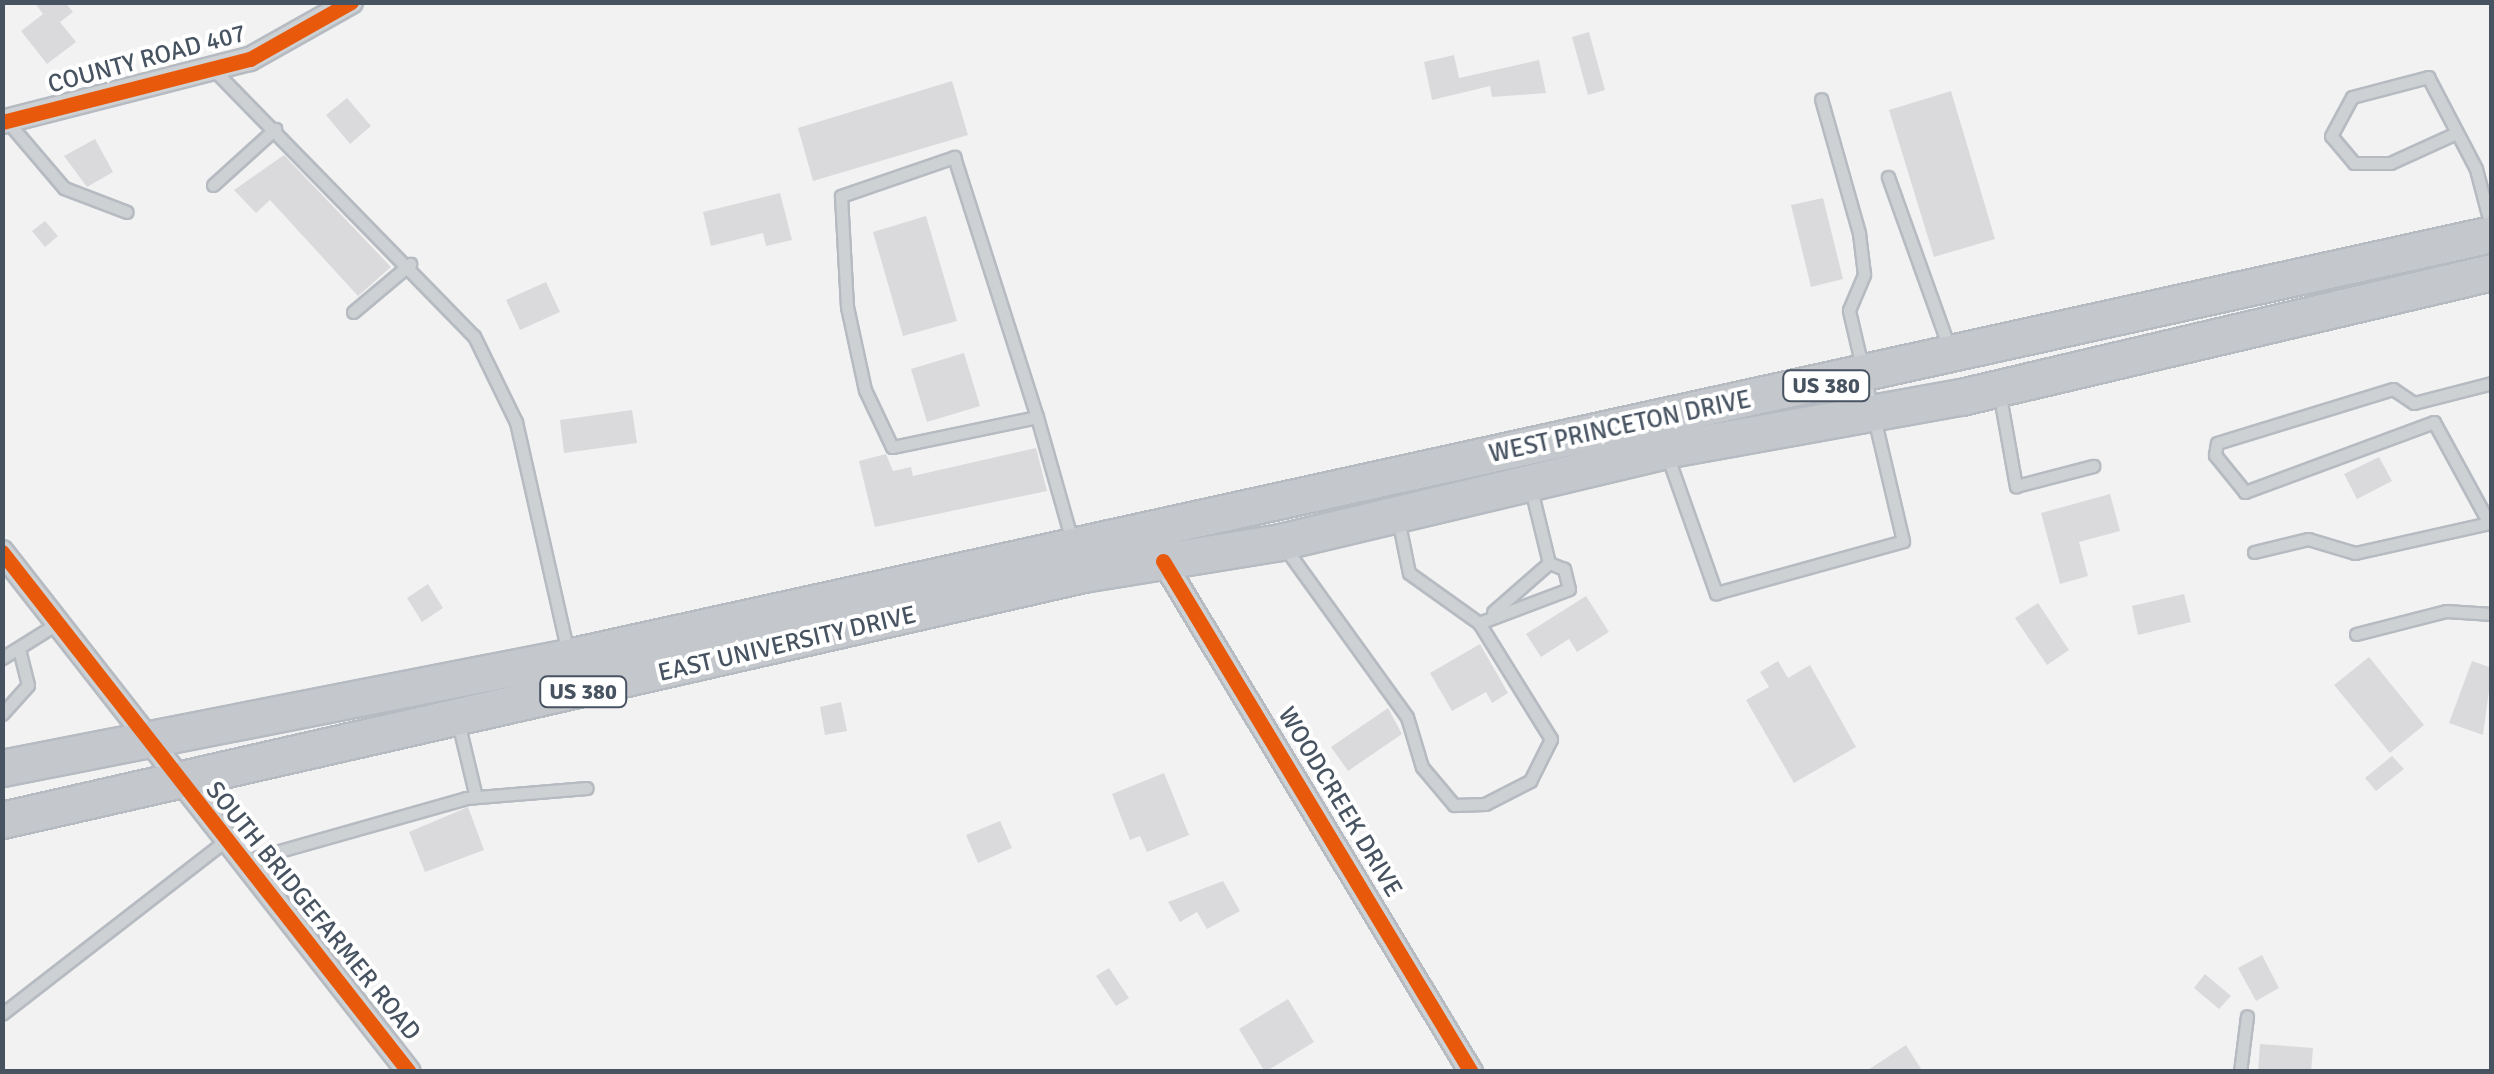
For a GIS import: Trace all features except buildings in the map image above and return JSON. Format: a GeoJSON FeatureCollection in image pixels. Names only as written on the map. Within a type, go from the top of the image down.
{"type":"FeatureCollection","features":[{"type":"Feature","properties":{"kind":"highway","name":"WEST PRINCETON DRIVE"},"geometry":{"type":"LineString","coordinates":[[1158,525],[1863,376],[2492,232]]}},
{"type":"Feature","properties":{"kind":"highway","name":"WEST PRINCETON DRIVE"},"geometry":{"type":"LineString","coordinates":[[1162,561],[1280,542],[1396,511],[1665,450],[1870,412],[2492,272]]}},
{"type":"Feature","properties":{"kind":"highway","name":"EAST UNIVERSITY DRIVE"},"geometry":{"type":"LineString","coordinates":[[2,768],[142,737],[568,657],[1072,539],[1158,525]]}},
{"type":"Feature","properties":{"kind":"highway","name":"EAST UNIVERSITY DRIVE"},"geometry":{"type":"LineString","coordinates":[[2,820],[1083,574],[1162,561]]}},
{"type":"Feature","properties":{"kind":"street","name":"COUNTY ROAD 407"},"geometry":{"type":"LineString","coordinates":[[4,119],[214,70],[296,40],[351,2]]}},
{"type":"Feature","properties":{"kind":"street","name":"SOUTH BRIDGEFARMER ROAD"},"geometry":{"type":"LineString","coordinates":[[2,552],[60,622],[224,842],[409,1072]]}},
{"type":"Feature","properties":{"kind":"street","name":"WOODCREEK DRIVE"},"geometry":{"type":"LineString","coordinates":[[1162,561],[1470,1072]]}},
{"type":"Feature","properties":{"kind":"lane"},"geometry":{"type":"LineString","coordinates":[[214,70],[410,264],[474,336],[516,422],[568,657]]}},
{"type":"Feature","properties":{"kind":"lane"},"geometry":{"type":"LineString","coordinates":[[2454,134],[2390,163],[2354,163],[2331,136],[2352,97],[2428,77],[2454,134],[2476,169],[2492,232]]}},
{"type":"Feature","properties":{"kind":"lane"},"geometry":{"type":"LineString","coordinates":[[1665,450],[1716,593],[1903,541],[1849,310],[1864,274],[1858,233],[1822,99]]}},
{"type":"Feature","properties":{"kind":"lane"},"geometry":{"type":"LineString","coordinates":[[4,119],[64,188],[127,212]]}},
{"type":"Feature","properties":{"kind":"lane"},"geometry":{"type":"LineString","coordinates":[[213,185],[274,128]]}},
{"type":"Feature","properties":{"kind":"lane"},"geometry":{"type":"LineString","coordinates":[[1036,417],[892,447],[865,390],[848,307],[841,196],[954,157],[1036,417],[1083,574]]}},
{"type":"Feature","properties":{"kind":"lane"},"geometry":{"type":"LineString","coordinates":[[1888,177],[1951,354]]}},
{"type":"Feature","properties":{"kind":"lane"},"geometry":{"type":"LineString","coordinates":[[352,312],[410,264]]}},
{"type":"Feature","properties":{"kind":"lane"},"geometry":{"type":"LineString","coordinates":[[1998,382],[2016,486],[2093,466]]}},
{"type":"Feature","properties":{"kind":"lane"},"geometry":{"type":"LineString","coordinates":[[2434,422],[2245,492],[2214,455],[2217,443],[2393,389],[2422,400],[2492,383]]}},
{"type":"Feature","properties":{"kind":"lane"},"geometry":{"type":"LineString","coordinates":[[2254,552],[2308,539],[2355,553],[2490,524],[2422,400]]}},
{"type":"Feature","properties":{"kind":"lane"},"geometry":{"type":"LineString","coordinates":[[1493,612],[1565,596],[1569,577],[1549,562],[1529,481]]}},
{"type":"Feature","properties":{"kind":"lane"},"geometry":{"type":"LineString","coordinates":[[1280,542],[1407,717],[1422,767],[1454,805],[1484,804],[1530,781],[1551,739],[1478,623],[1410,573],[1396,511]]}},
{"type":"Feature","properties":{"kind":"lane"},"geometry":{"type":"LineString","coordinates":[[1478,623],[1549,562]]}},
{"type":"Feature","properties":{"kind":"lane"},"geometry":{"type":"LineString","coordinates":[[2356,634],[2446,611],[2492,614]]}},
{"type":"Feature","properties":{"kind":"lane"},"geometry":{"type":"LineString","coordinates":[[2,658],[60,622]]}},
{"type":"Feature","properties":{"kind":"lane"},"geometry":{"type":"LineString","coordinates":[[2,714],[28,686],[20,650]]}},
{"type":"Feature","properties":{"kind":"lane"},"geometry":{"type":"LineString","coordinates":[[457,718],[476,797]]}},
{"type":"Feature","properties":{"kind":"lane"},"geometry":{"type":"LineString","coordinates":[[240,862],[476,797],[586,788]]}},
{"type":"Feature","properties":{"kind":"lane"},"geometry":{"type":"LineString","coordinates":[[2,1014],[224,842]]}},
{"type":"Feature","properties":{"kind":"lane"},"geometry":{"type":"LineString","coordinates":[[2240,1072],[2247,1016]]}},
{"type":"Feature","properties":{"kind":"cycle path"},"geometry":{"type":"LineString","coordinates":[[2,122],[250,59],[351,2]]}},
{"type":"Feature","properties":{"kind":"cycle path"},"geometry":{"type":"LineString","coordinates":[[2,552],[409,1072]]}},
{"type":"Feature","properties":{"kind":"cycle path"},"geometry":{"type":"LineString","coordinates":[[1163,561],[1471,1072]]}}]}
